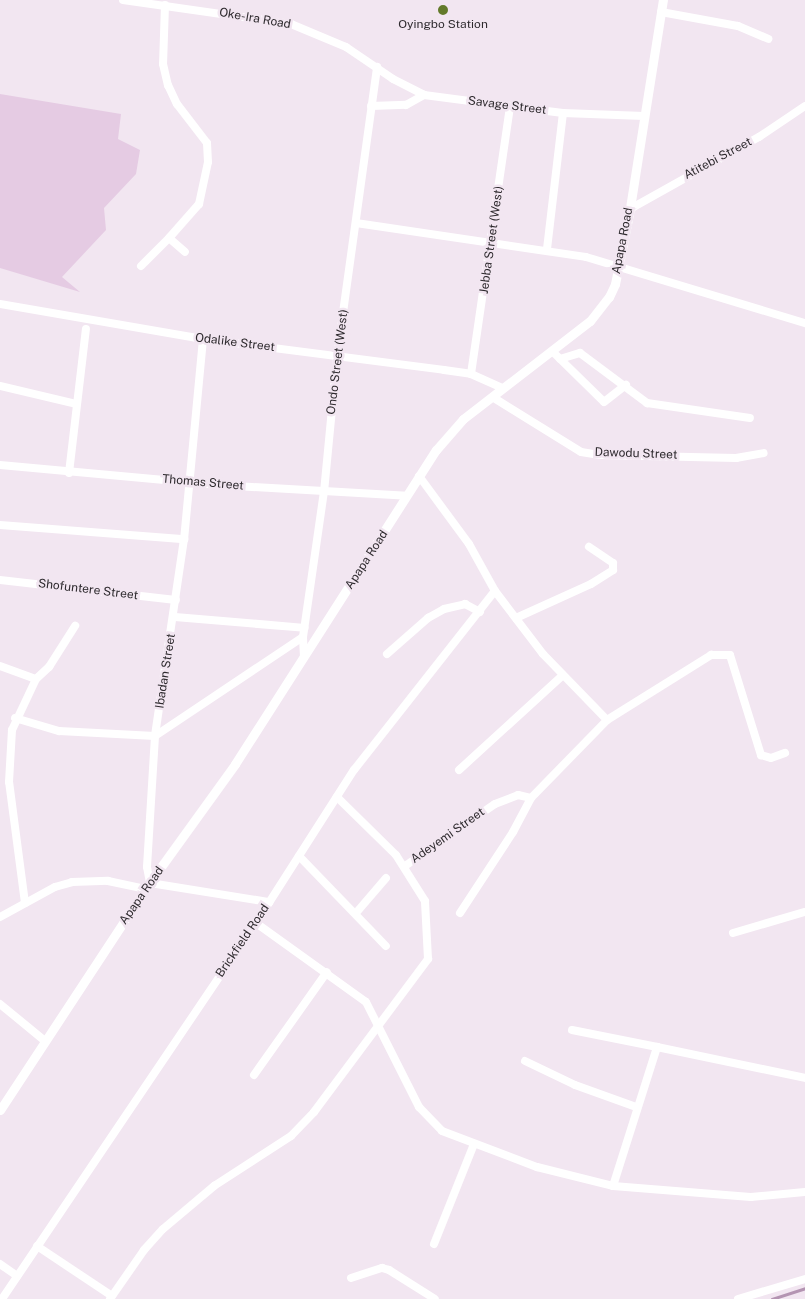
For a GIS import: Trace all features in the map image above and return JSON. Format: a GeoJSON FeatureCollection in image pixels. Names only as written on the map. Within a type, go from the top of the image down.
{"type":"FeatureCollection","features":[{"type":"Feature","properties":{"kind":"street","name":"Oke-Ira Road"},"geometry":{"type":"LineString","coordinates":[[123,0],[291,24],[346,47],[377,67]]}},
{"type":"Feature","properties":{"kind":"street"},"geometry":{"type":"LineString","coordinates":[[141,266],[199,204],[208,162],[207,143],[177,104],[168,85],[163,64],[165,5]]}},
{"type":"Feature","properties":{"kind":"street"},"geometry":{"type":"LineString","coordinates":[[662,5],[738,26],[768,39]]}},
{"type":"Feature","properties":{"kind":"street","name":"Apapa Road"},"geometry":{"type":"LineString","coordinates":[[0,1110],[148,886],[235,764],[419,476],[455,428],[494,398],[502,388],[557,355],[605,302],[615,284],[620,265],[662,5]]}},
{"type":"Feature","properties":{"kind":"street","name":"Savage Street"},"geometry":{"type":"LineString","coordinates":[[377,67],[393,79],[424,95],[563,113],[644,116]]}},
{"type":"Feature","properties":{"kind":"street","name":"Ondo Street (West)"},"geometry":{"type":"LineString","coordinates":[[304,657],[303,637],[324,492],[337,356],[377,67]]}},
{"type":"Feature","properties":{"kind":"street"},"geometry":{"type":"LineString","coordinates":[[371,106],[406,104],[424,95]]}},
{"type":"Feature","properties":{"kind":"street","name":"Jebba Street (West)"},"geometry":{"type":"LineString","coordinates":[[471,374],[492,241],[510,106]]}},
{"type":"Feature","properties":{"kind":"street","name":"Atitebi Street"},"geometry":{"type":"LineString","coordinates":[[630,209],[759,137],[805,106]]}},
{"type":"Feature","properties":{"kind":"street"},"geometry":{"type":"LineString","coordinates":[[547,249],[563,113]]}},
{"type":"Feature","properties":{"kind":"street"},"geometry":{"type":"LineString","coordinates":[[356,223],[547,249],[620,265],[805,323]]}},
{"type":"Feature","properties":{"kind":"street"},"geometry":{"type":"LineString","coordinates":[[168,238],[185,252]]}},
{"type":"Feature","properties":{"kind":"street","name":"Odalike Street"},"geometry":{"type":"LineString","coordinates":[[0,304],[203,339],[471,374],[502,388]]}},
{"type":"Feature","properties":{"kind":"street"},"geometry":{"type":"LineString","coordinates":[[69,473],[86,329]]}},
{"type":"Feature","properties":{"kind":"street","name":"Ibadan Street"},"geometry":{"type":"LineString","coordinates":[[148,886],[147,867],[155,736],[175,617],[203,339]]}},
{"type":"Feature","properties":{"kind":"street"},"geometry":{"type":"LineString","coordinates":[[557,355],[580,353],[626,385],[647,403],[750,418]]}},
{"type":"Feature","properties":{"kind":"street"},"geometry":{"type":"LineString","coordinates":[[557,355],[604,402],[626,385]]}},
{"type":"Feature","properties":{"kind":"street"},"geometry":{"type":"LineString","coordinates":[[0,386],[76,404]]}},
{"type":"Feature","properties":{"kind":"street","name":"Dawodu Street"},"geometry":{"type":"LineString","coordinates":[[494,398],[581,452],[600,455],[736,458],[764,453]]}},
{"type":"Feature","properties":{"kind":"street","name":"Thomas Street"},"geometry":{"type":"LineString","coordinates":[[0,465],[189,483],[407,496]]}},
{"type":"Feature","properties":{"kind":"street"},"geometry":{"type":"LineString","coordinates":[[419,476],[469,544],[495,591],[562,676],[607,720]]}},
{"type":"Feature","properties":{"kind":"street"},"geometry":{"type":"LineString","coordinates":[[0,525],[184,539]]}},
{"type":"Feature","properties":{"kind":"street"},"geometry":{"type":"LineString","coordinates":[[516,618],[591,584],[613,570],[613,563],[589,548]]}},
{"type":"Feature","properties":{"kind":"street","name":"Shofuntere Street"},"geometry":{"type":"LineString","coordinates":[[0,580],[176,600]]}},
{"type":"Feature","properties":{"kind":"street","name":"Brickfield Road"},"geometry":{"type":"LineString","coordinates":[[2,1299],[256,923],[354,770],[495,591]]}},
{"type":"Feature","properties":{"kind":"street"},"geometry":{"type":"LineString","coordinates":[[387,654],[428,618],[444,609],[465,604],[480,612]]}},
{"type":"Feature","properties":{"kind":"street"},"geometry":{"type":"LineString","coordinates":[[175,617],[304,628]]}},
{"type":"Feature","properties":{"kind":"street"},"geometry":{"type":"LineString","coordinates":[[25,902],[10,782],[9,756],[15,718],[36,679],[49,666],[75,626]]}},
{"type":"Feature","properties":{"kind":"street"},"geometry":{"type":"LineString","coordinates":[[15,718],[59,731],[155,736],[303,637]]}},
{"type":"Feature","properties":{"kind":"street"},"geometry":{"type":"LineString","coordinates":[[460,913],[513,832],[531,798],[607,720],[711,655],[728,654],[761,756],[771,758],[785,753]]}},
{"type":"Feature","properties":{"kind":"street"},"geometry":{"type":"LineString","coordinates":[[0,666],[36,679]]}},
{"type":"Feature","properties":{"kind":"street"},"geometry":{"type":"LineString","coordinates":[[459,770],[562,676]]}},
{"type":"Feature","properties":{"kind":"street","name":"Adeyemi Street"},"geometry":{"type":"LineString","coordinates":[[405,866],[469,820],[495,804],[518,795],[531,798]]}},
{"type":"Feature","properties":{"kind":"street"},"geometry":{"type":"LineString","coordinates":[[36,1246],[111,1297],[144,1250],[163,1229],[214,1186],[291,1136],[303,1124],[334,1087],[386,1012],[430,955],[425,901],[405,866],[377,833],[337,797]]}},
{"type":"Feature","properties":{"kind":"street"},"geometry":{"type":"LineString","coordinates":[[299,856],[386,946]]}},
{"type":"Feature","properties":{"kind":"street"},"geometry":{"type":"LineString","coordinates":[[356,913],[386,878]]}},
{"type":"Feature","properties":{"kind":"street"},"geometry":{"type":"LineString","coordinates":[[0,918],[25,902],[72,882],[108,881],[269,902]]}},
{"type":"Feature","properties":{"kind":"street"},"geometry":{"type":"LineString","coordinates":[[733,933],[805,912]]}},
{"type":"Feature","properties":{"kind":"street"},"geometry":{"type":"LineString","coordinates":[[256,923],[362,997],[372,1009],[428,1119],[442,1131],[576,1179],[613,1186],[751,1197],[805,1192]]}},
{"type":"Feature","properties":{"kind":"street"},"geometry":{"type":"LineString","coordinates":[[254,1075],[327,972]]}},
{"type":"Feature","properties":{"kind":"street"},"geometry":{"type":"LineString","coordinates":[[0,1004],[45,1041]]}},
{"type":"Feature","properties":{"kind":"street"},"geometry":{"type":"LineString","coordinates":[[572,1030],[805,1078]]}},
{"type":"Feature","properties":{"kind":"street"},"geometry":{"type":"LineString","coordinates":[[613,1186],[636,1107],[657,1047]]}},
{"type":"Feature","properties":{"kind":"street"},"geometry":{"type":"LineString","coordinates":[[525,1061],[575,1085],[636,1107]]}},
{"type":"Feature","properties":{"kind":"street"},"geometry":{"type":"LineString","coordinates":[[434,1244],[474,1144]]}},
{"type":"Feature","properties":{"kind":"street"},"geometry":{"type":"LineString","coordinates":[[0,1264],[16,1276]]}},
{"type":"Feature","properties":{"kind":"street"},"geometry":{"type":"LineString","coordinates":[[351,1278],[382,1268],[389,1270],[435,1299]]}},
{"type":"Feature","properties":{"kind":"street"},"geometry":{"type":"LineString","coordinates":[[738,1299],[805,1279]]}},
{"type":"Feature","properties":{"kind":"shaded area"},"geometry":{"type":"Polygon","coordinates":[[[0,94],[121,114],[118,139],[140,150],[136,174],[104,208],[106,230],[62,277],[80,292],[0,268],[0,94]]]}},
{"type":"Feature","properties":{"kind":"waterway"},"geometry":{"type":"LineString","coordinates":[[772,1299],[805,1288]]}},
{"type":"Feature","properties":{"kind":"place","name":"Oyingbo Station"},"geometry":{"type":"Point","coordinates":[443,10]}}]}
